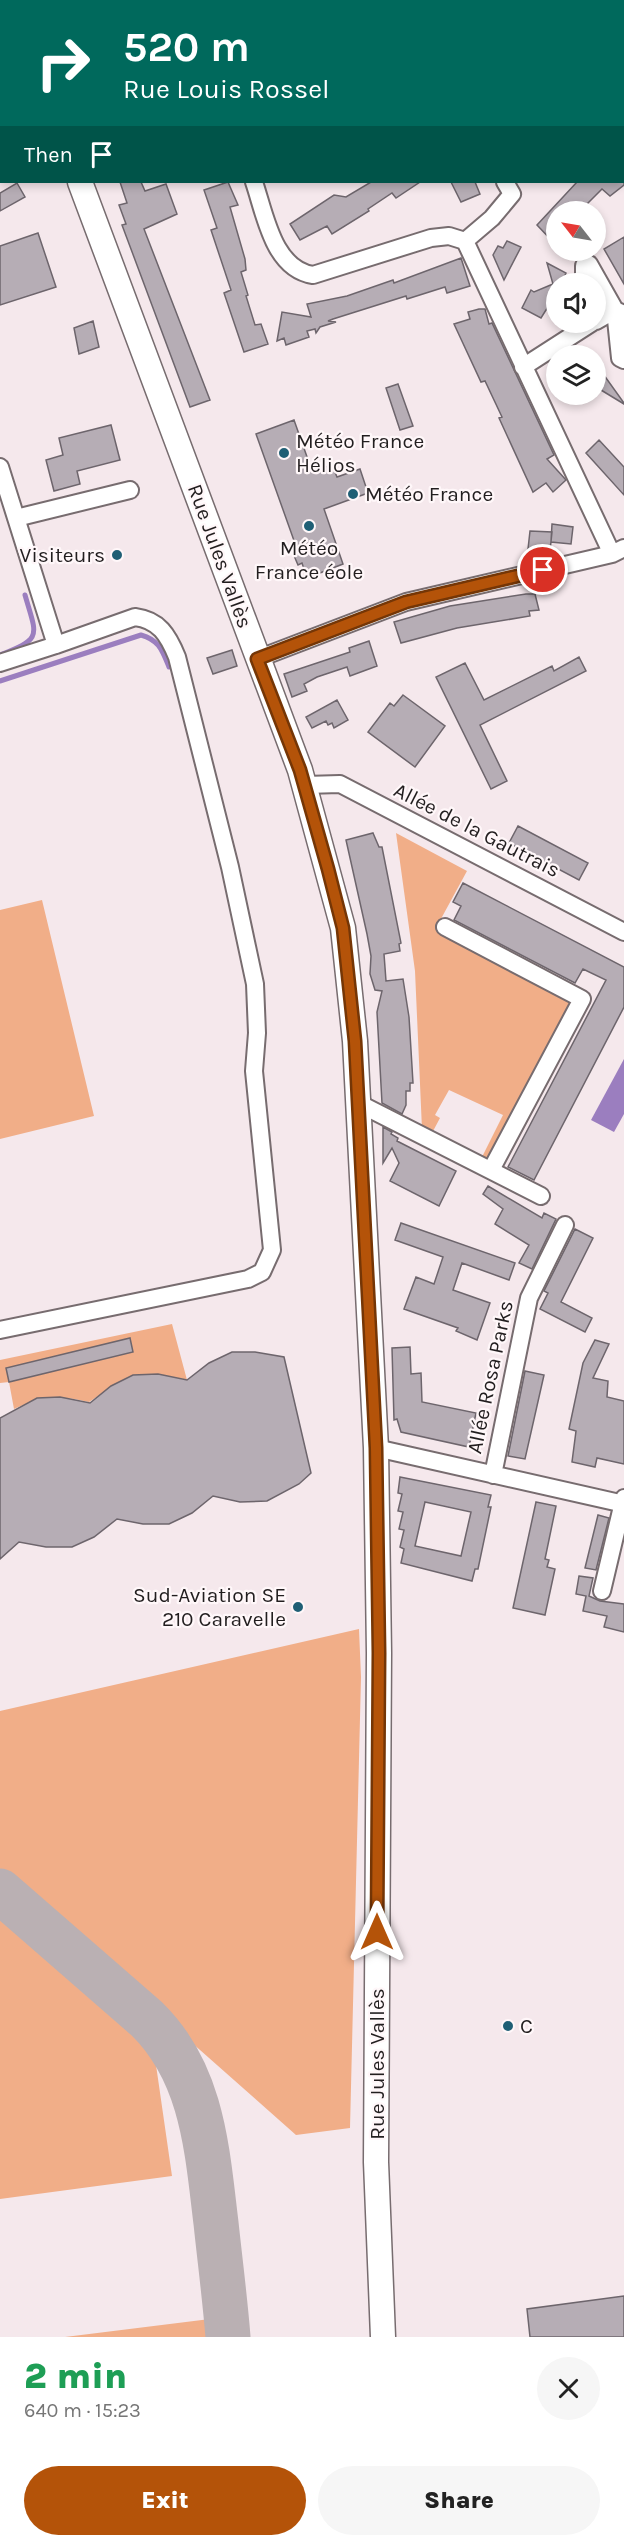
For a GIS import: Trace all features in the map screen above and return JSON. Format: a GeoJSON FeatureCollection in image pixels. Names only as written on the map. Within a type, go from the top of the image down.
{"type":"FeatureCollection","features":[{"type":"Feature","properties":{"kind":"street","name":"Rue Jules Vallès"},"geometry":{"type":"LineString","coordinates":[[80,183],[305,785],[343,928],[355,1041],[376,1448],[378,1618],[376,2162],[383,2337]]}},
{"type":"Feature","properties":{"kind":"street"},"geometry":{"type":"LineString","coordinates":[[254,183],[280,252],[289,266],[299,273],[313,275],[431,238],[449,236],[465,242],[522,367],[618,551],[406,602],[257,659]]}},
{"type":"Feature","properties":{"kind":"street"},"geometry":{"type":"LineString","coordinates":[[465,242],[492,218],[512,194],[506,183]]}},
{"type":"Feature","properties":{"kind":"street"},"geometry":{"type":"LineString","coordinates":[[584,273],[584,267],[589,264],[595,273]]}},
{"type":"Feature","properties":{"kind":"street"},"geometry":{"type":"LineString","coordinates":[[606,290],[620,312],[620,358],[624,360]]}},
{"type":"Feature","properties":{"kind":"street"},"geometry":{"type":"LineString","coordinates":[[522,367],[574,333]]}},
{"type":"Feature","properties":{"kind":"street"},"geometry":{"type":"LineString","coordinates":[[0,467],[56,645]]}},
{"type":"Feature","properties":{"kind":"street"},"geometry":{"type":"LineString","coordinates":[[16,518],[130,490]]}},
{"type":"Feature","properties":{"kind":"street"},"geometry":{"type":"LineString","coordinates":[[0,663],[135,617],[148,619],[159,626],[169,638],[177,657],[230,867],[255,984],[257,1033],[254,1071],[272,1250],[269,1262],[262,1272],[249,1279],[0,1330]]}},
{"type":"Feature","properties":{"kind":"street","name":"Allée de la Gautrais"},"geometry":{"type":"LineString","coordinates":[[305,785],[340,784],[624,932]]}},
{"type":"Feature","properties":{"kind":"street"},"geometry":{"type":"LineString","coordinates":[[445,927],[582,999],[491,1170]]}},
{"type":"Feature","properties":{"kind":"street"},"geometry":{"type":"LineString","coordinates":[[358,1103],[541,1196]]}},
{"type":"Feature","properties":{"kind":"street","name":"Allée Rosa Parks"},"geometry":{"type":"LineString","coordinates":[[493,1475],[528,1298],[565,1225]]}},
{"type":"Feature","properties":{"kind":"street"},"geometry":{"type":"LineString","coordinates":[[376,1448],[623,1502],[602,1591]]}},
{"type":"Feature","properties":{"kind":"shaded area"},"geometry":{"type":"Polygon","coordinates":[[[396,833],[467,871],[436,928],[575,1002],[491,1162],[482,1157],[503,1115],[449,1090],[435,1115],[440,1118],[432,1133],[422,1129],[415,971],[396,833]]]}},
{"type":"Feature","properties":{"kind":"shaded area"},"geometry":{"type":"Polygon","coordinates":[[[42,900],[94,1116],[0,1139],[0,910],[42,900]]]}},
{"type":"Feature","properties":{"kind":"shaded area"},"geometry":{"type":"Polygon","coordinates":[[[624,1059],[624,1114],[614,1132],[591,1120],[624,1059]]]}},
{"type":"Feature","properties":{"kind":"shaded area"},"geometry":{"type":"Polygon","coordinates":[[[172,1324],[187,1380],[160,1376],[135,1379],[112,1388],[89,1402],[69,1398],[51,1398],[33,1401],[14,1409],[9,1382],[0,1383],[0,1360],[172,1324]]]}},
{"type":"Feature","properties":{"kind":"shaded area"},"geometry":{"type":"Polygon","coordinates":[[[359,1629],[361,1677],[350,2128],[296,2135],[0,1873],[0,1711],[359,1629]]]}},
{"type":"Feature","properties":{"kind":"shaded area"},"geometry":{"type":"Polygon","coordinates":[[[0,1911],[149,2042],[155,2058],[172,2176],[0,2199],[0,1911]]]}},
{"type":"Feature","properties":{"kind":"shaded area"},"geometry":{"type":"Polygon","coordinates":[[[210,2319],[212,2337],[65,2337],[210,2319]]]}},
{"type":"Feature","properties":{"kind":"building"},"geometry":{"type":"Polygon","coordinates":[[[17,183],[25,197],[0,211],[0,193],[17,183]]]}},
{"type":"Feature","properties":{"kind":"building"},"geometry":{"type":"Polygon","coordinates":[[[120,183],[141,183],[145,191],[166,184],[177,214],[144,229],[210,400],[190,407],[122,225],[126,224],[119,205],[127,203],[120,183]]]}},
{"type":"Feature","properties":{"kind":"building"},"geometry":{"type":"Polygon","coordinates":[[[228,183],[238,205],[230,207],[245,259],[246,270],[241,272],[248,295],[246,296],[255,325],[261,324],[268,344],[244,352],[224,293],[231,290],[211,230],[217,228],[204,190],[228,183]]]}},
{"type":"Feature","properties":{"kind":"building"},"geometry":{"type":"Polygon","coordinates":[[[369,183],[418,183],[396,198],[392,193],[368,209],[369,211],[332,234],[327,226],[300,240],[290,224],[334,195],[346,197],[369,183]]]}},
{"type":"Feature","properties":{"kind":"building"},"geometry":{"type":"Polygon","coordinates":[[[452,183],[475,183],[480,194],[461,202],[452,183]]]}},
{"type":"Feature","properties":{"kind":"building"},"geometry":{"type":"Polygon","coordinates":[[[576,183],[624,183],[610,196],[602,189],[590,201],[559,201],[576,183]]]}},
{"type":"Feature","properties":{"kind":"building"},"geometry":{"type":"Polygon","coordinates":[[[546,215],[546,234],[537,225],[546,215]]]}},
{"type":"Feature","properties":{"kind":"building"},"geometry":{"type":"Polygon","coordinates":[[[38,233],[56,287],[0,305],[0,246],[38,233]]]}},
{"type":"Feature","properties":{"kind":"building"},"geometry":{"type":"Polygon","coordinates":[[[624,237],[624,284],[606,252],[606,248],[624,237]]]}},
{"type":"Feature","properties":{"kind":"building"},"geometry":{"type":"Polygon","coordinates":[[[507,241],[521,247],[504,280],[493,255],[498,246],[503,248],[507,241]]]}},
{"type":"Feature","properties":{"kind":"building"},"geometry":{"type":"Polygon","coordinates":[[[461,258],[470,286],[447,293],[445,287],[407,299],[406,296],[328,321],[336,322],[320,327],[316,333],[315,329],[307,331],[309,337],[286,345],[284,338],[277,341],[282,312],[311,317],[307,304],[347,296],[393,280],[394,283],[461,258]]]}},
{"type":"Feature","properties":{"kind":"building"},"geometry":{"type":"Polygon","coordinates":[[[547,263],[566,273],[550,273],[547,263]]]}},
{"type":"Feature","properties":{"kind":"building"},"geometry":{"type":"Polygon","coordinates":[[[546,287],[546,310],[541,318],[522,308],[531,290],[534,292],[546,287]]]}},
{"type":"Feature","properties":{"kind":"building"},"geometry":{"type":"Polygon","coordinates":[[[485,309],[489,324],[492,323],[554,455],[547,459],[566,480],[553,492],[546,483],[533,492],[499,418],[502,417],[485,381],[481,382],[454,324],[470,319],[468,312],[485,309]]]}},
{"type":"Feature","properties":{"kind":"building"},"geometry":{"type":"Polygon","coordinates":[[[93,321],[99,347],[79,354],[74,328],[93,321]]]}},
{"type":"Feature","properties":{"kind":"building"},"geometry":{"type":"Polygon","coordinates":[[[606,378],[624,403],[606,393],[606,378]]]}},
{"type":"Feature","properties":{"kind":"building"},"geometry":{"type":"Polygon","coordinates":[[[398,384],[413,426],[400,430],[386,388],[398,384]]]}},
{"type":"Feature","properties":{"kind":"building"},"geometry":{"type":"Polygon","coordinates":[[[294,420],[312,471],[332,465],[337,477],[360,469],[368,493],[324,509],[343,564],[307,578],[302,563],[298,565],[292,551],[297,549],[256,434],[294,420]]]}},
{"type":"Feature","properties":{"kind":"building"},"geometry":{"type":"Polygon","coordinates":[[[111,425],[120,460],[77,471],[80,484],[54,491],[46,460],[63,455],[59,438],[111,425]]]}},
{"type":"Feature","properties":{"kind":"building"},"geometry":{"type":"Polygon","coordinates":[[[599,440],[624,467],[624,495],[586,453],[599,440]]]}},
{"type":"Feature","properties":{"kind":"building"},"geometry":{"type":"Polygon","coordinates":[[[552,524],[573,527],[571,544],[551,542],[552,524]]]}},
{"type":"Feature","properties":{"kind":"building"},"geometry":{"type":"Polygon","coordinates":[[[530,531],[552,532],[550,551],[528,549],[530,531]]]}},
{"type":"Feature","properties":{"kind":"building"},"geometry":{"type":"Polygon","coordinates":[[[535,594],[539,610],[529,611],[530,616],[457,628],[401,643],[394,622],[450,606],[535,594]]]}},
{"type":"Feature","properties":{"kind":"building"},"geometry":{"type":"Polygon","coordinates":[[[369,641],[377,666],[350,676],[347,667],[317,677],[304,684],[307,691],[292,697],[284,674],[350,652],[349,648],[369,641]]]}},
{"type":"Feature","properties":{"kind":"building"},"geometry":{"type":"Polygon","coordinates":[[[232,650],[237,666],[213,674],[207,658],[232,650]]]}},
{"type":"Feature","properties":{"kind":"building"},"geometry":{"type":"Polygon","coordinates":[[[579,657],[586,671],[480,725],[507,781],[491,789],[436,677],[465,663],[484,700],[552,666],[554,671],[579,657]]]}},
{"type":"Feature","properties":{"kind":"building"},"geometry":{"type":"Polygon","coordinates":[[[403,695],[445,726],[415,767],[368,732],[390,703],[394,706],[403,695]]]}},
{"type":"Feature","properties":{"kind":"building"},"geometry":{"type":"Polygon","coordinates":[[[337,700],[348,720],[334,728],[332,723],[328,725],[326,721],[312,728],[306,717],[337,700]]]}},
{"type":"Feature","properties":{"kind":"building"},"geometry":{"type":"Polygon","coordinates":[[[518,826],[588,863],[579,880],[509,843],[518,826]]]}},
{"type":"Feature","properties":{"kind":"building"},"geometry":{"type":"Polygon","coordinates":[[[373,833],[379,847],[382,847],[401,943],[399,944],[400,951],[384,954],[386,981],[403,979],[409,1017],[413,1083],[410,1083],[410,1091],[406,1091],[406,1105],[402,1114],[382,1103],[377,1012],[382,991],[375,990],[370,974],[371,956],[346,840],[373,833]]]}},
{"type":"Feature","properties":{"kind":"building"},"geometry":{"type":"Polygon","coordinates":[[[463,883],[624,967],[624,1007],[534,1180],[508,1167],[606,980],[583,969],[575,983],[454,920],[461,906],[453,902],[463,883]]]}},
{"type":"Feature","properties":{"kind":"building"},"geometry":{"type":"Polygon","coordinates":[[[383,1127],[398,1138],[397,1141],[456,1171],[439,1206],[390,1181],[399,1163],[392,1148],[383,1163],[383,1127]]]}},
{"type":"Feature","properties":{"kind":"building"},"geometry":{"type":"Polygon","coordinates":[[[488,1186],[542,1218],[544,1213],[556,1219],[532,1269],[519,1263],[529,1245],[495,1224],[503,1209],[483,1194],[488,1186]]]}},
{"type":"Feature","properties":{"kind":"building"},"geometry":{"type":"Polygon","coordinates":[[[401,1223],[515,1263],[509,1280],[462,1263],[453,1290],[490,1303],[477,1340],[456,1331],[458,1328],[404,1309],[416,1277],[434,1284],[443,1257],[395,1240],[401,1223]]]}},
{"type":"Feature","properties":{"kind":"building"},"geometry":{"type":"Polygon","coordinates":[[[575,1229],[593,1238],[561,1302],[592,1318],[585,1332],[540,1309],[548,1293],[544,1291],[575,1229]]]}},
{"type":"Feature","properties":{"kind":"building"},"geometry":{"type":"Polygon","coordinates":[[[130,1338],[133,1352],[9,1382],[6,1368],[130,1338]]]}},
{"type":"Feature","properties":{"kind":"building"},"geometry":{"type":"Polygon","coordinates":[[[595,1340],[609,1344],[593,1378],[608,1381],[607,1397],[624,1401],[624,1464],[597,1458],[595,1467],[572,1462],[576,1431],[569,1429],[583,1363],[595,1340]]]}},
{"type":"Feature","properties":{"kind":"building"},"geometry":{"type":"Polygon","coordinates":[[[410,1347],[411,1374],[421,1373],[422,1402],[476,1413],[469,1447],[401,1432],[397,1419],[394,1420],[392,1348],[410,1347]]]}},
{"type":"Feature","properties":{"kind":"building"},"geometry":{"type":"Polygon","coordinates":[[[232,1352],[255,1352],[284,1357],[311,1473],[299,1484],[267,1501],[240,1502],[213,1496],[192,1513],[169,1524],[143,1524],[117,1519],[94,1537],[72,1547],[46,1547],[19,1542],[0,1559],[0,1418],[37,1398],[60,1397],[90,1403],[111,1386],[133,1375],[158,1374],[187,1380],[209,1363],[232,1352]]]}},
{"type":"Feature","properties":{"kind":"building"},"geometry":{"type":"Polygon","coordinates":[[[525,1371],[544,1375],[525,1459],[508,1456],[525,1371]]]}},
{"type":"Feature","properties":{"kind":"building"},"geometry":{"type":"Polygon","coordinates":[[[400,1477],[491,1495],[488,1507],[491,1507],[478,1569],[475,1569],[472,1581],[401,1563],[404,1549],[400,1547],[404,1530],[399,1529],[403,1512],[398,1511],[402,1494],[398,1493],[400,1477]],[[425,1502],[415,1546],[461,1556],[471,1512],[425,1502]]]}},
{"type":"Feature","properties":{"kind":"building"},"geometry":{"type":"Polygon","coordinates":[[[536,1502],[556,1506],[545,1559],[549,1560],[547,1567],[555,1569],[545,1615],[513,1608],[536,1502]]]}},
{"type":"Feature","properties":{"kind":"building"},"geometry":{"type":"Polygon","coordinates":[[[598,1515],[609,1518],[596,1570],[585,1568],[598,1515]]]}},
{"type":"Feature","properties":{"kind":"building"},"geometry":{"type":"Polygon","coordinates":[[[579,1576],[593,1578],[589,1596],[600,1601],[624,1604],[624,1632],[604,1627],[607,1616],[583,1611],[586,1596],[576,1594],[579,1576]]]}},
{"type":"Feature","properties":{"kind":"building"},"geometry":{"type":"Polygon","coordinates":[[[624,2296],[624,2337],[530,2337],[527,2309],[624,2296]]]}},
{"type":"Feature","properties":{"kind":"waterway"},"geometry":{"type":"LineString","coordinates":[[0,655],[24,644],[33,634],[34,628],[25,595]]}},
{"type":"Feature","properties":{"kind":"waterway"},"geometry":{"type":"LineString","coordinates":[[0,681],[141,635],[156,643],[169,667]]}},
{"type":"Feature","properties":{"kind":"taxiway"},"geometry":{"type":"LineString","coordinates":[[0,1891],[147,2019],[166,2041],[180,2064],[191,2088],[205,2141],[228,2337]]}},
{"type":"Feature","properties":{"kind":"place","name":"Météo France Hélios"},"geometry":{"type":"Point","coordinates":[284,453]}},
{"type":"Feature","properties":{"kind":"place","name":"Météo France"},"geometry":{"type":"Point","coordinates":[353,494]}},
{"type":"Feature","properties":{"kind":"place","name":"Météo France éole"},"geometry":{"type":"Point","coordinates":[309,526]}},
{"type":"Feature","properties":{"kind":"place","name":"Visiteurs"},"geometry":{"type":"Point","coordinates":[117,555]}},
{"type":"Feature","properties":{"kind":"place","name":"Sud-Aviation SE 210 Caravelle"},"geometry":{"type":"Point","coordinates":[298,1607]}},
{"type":"Feature","properties":{"kind":"place","name":"C"},"geometry":{"type":"Point","coordinates":[508,2026]}},
{"type":"Feature","properties":{"kind":"route"},"geometry":{"type":"LineString","coordinates":[[377,1932],[379,1653],[376,1448],[355,1041],[343,928],[328,869],[300,770],[257,659],[406,602],[543,570]]}}]}
